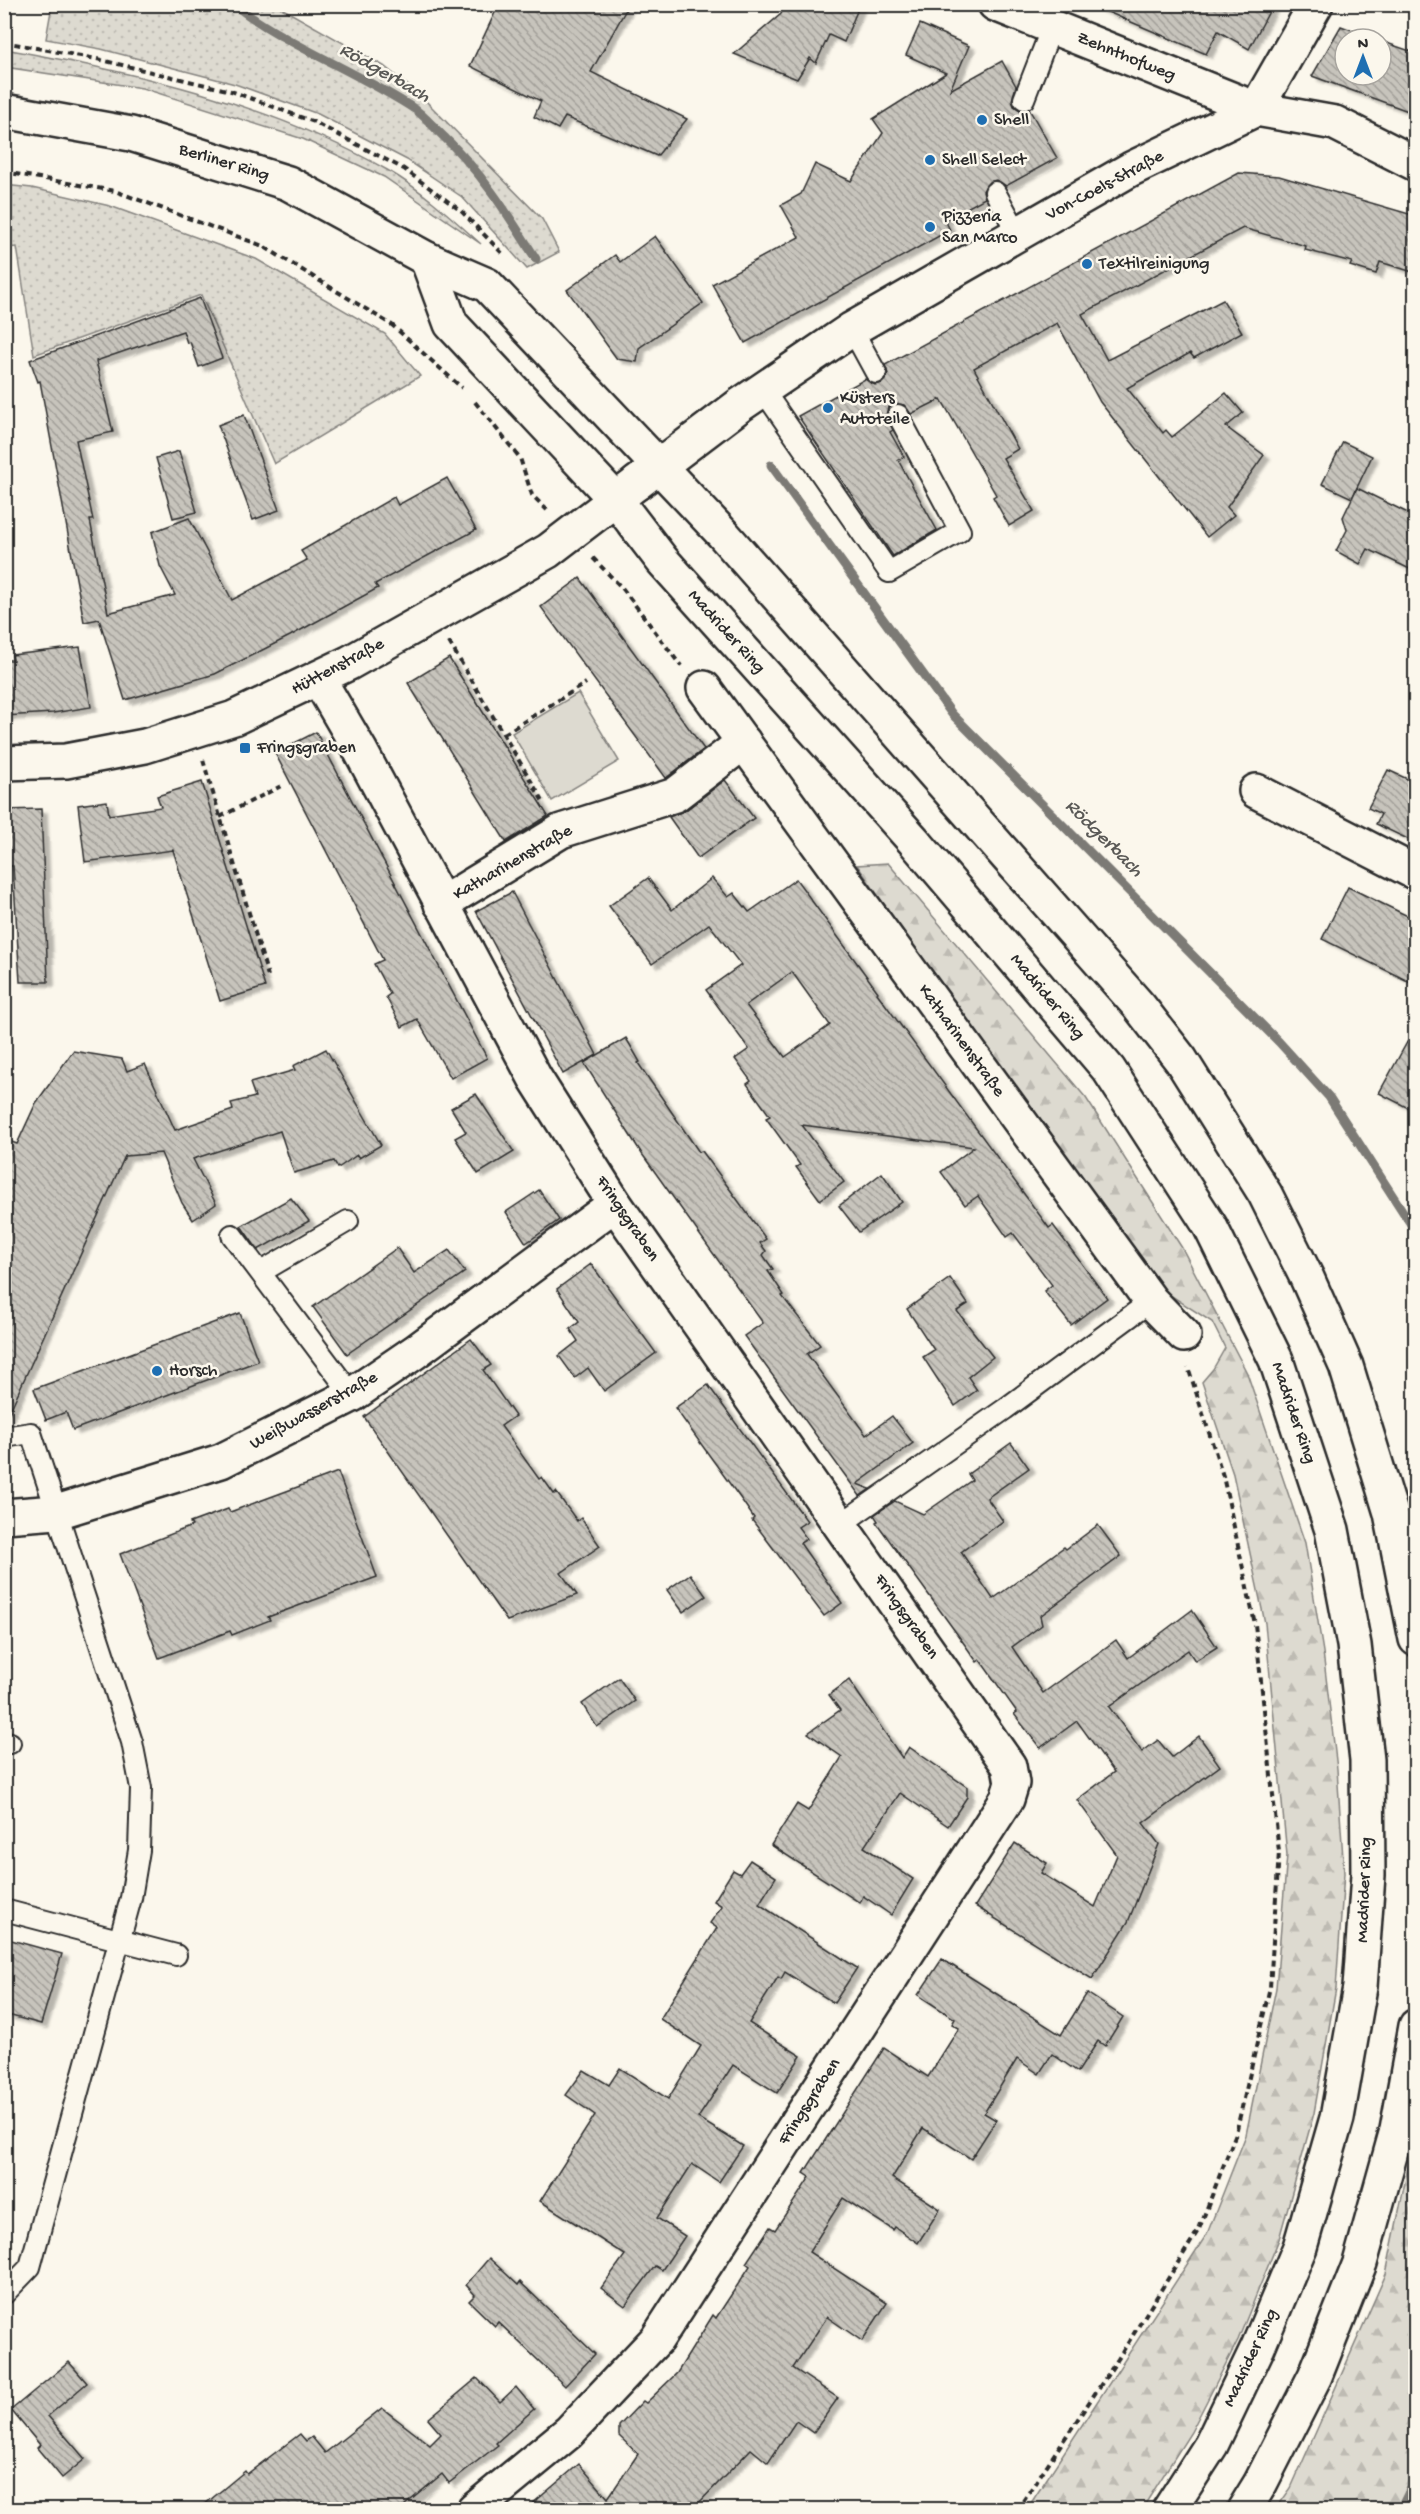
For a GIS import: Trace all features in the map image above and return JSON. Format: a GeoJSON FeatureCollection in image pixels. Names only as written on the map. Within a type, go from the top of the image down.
{"type":"FeatureCollection","features":[{"type":"Feature","properties":{"kind":"main road","name":"Zehnthofweg"},"geometry":{"type":"LineString","coordinates":[[995,4],[1256,109]]}},
{"type":"Feature","properties":{"kind":"main road"},"geometry":{"type":"LineString","coordinates":[[1316,4],[1256,109],[1335,123],[1416,164]]}},
{"type":"Feature","properties":{"kind":"main road","name":"Von-Coels-Straße"},"geometry":{"type":"LineString","coordinates":[[638,482],[763,390],[852,329],[1131,169],[1256,109]]}},
{"type":"Feature","properties":{"kind":"main road","name":"Berliner Ring"},"geometry":{"type":"LineString","coordinates":[[4,111],[131,134],[288,183],[427,259],[488,285],[638,482]]}},
{"type":"Feature","properties":{"kind":"main road"},"geometry":{"type":"LineString","coordinates":[[427,259],[451,324],[638,482],[1139,1006],[1181,1060],[1265,1194],[1307,1278],[1346,1366],[1391,1513],[1416,1639]]}},
{"type":"Feature","properties":{"kind":"main road","name":"Hüttenstraße"},"geometry":{"type":"LineString","coordinates":[[4,763],[66,760],[145,746],[234,718],[318,678],[548,551],[638,482]]}},
{"type":"Feature","properties":{"kind":"main road","name":"Madrider Ring"},"geometry":{"type":"LineString","coordinates":[[638,482],[662,560],[914,841],[1109,1070],[1210,1226],[1276,1360],[1332,1530],[1354,1645],[1367,1760],[1368,1875],[1360,1987],[1337,2118],[1300,2247],[1258,2347],[1211,2445],[1169,2510]]}},
{"type":"Feature","properties":{"kind":"main road","name":"Fringsgraben"},"geometry":{"type":"LineString","coordinates":[[318,678],[360,750],[535,1078],[615,1204],[1009,1766],[1012,1783],[1007,1799],[657,2338],[569,2432],[474,2510]]}},
{"type":"Feature","properties":{"kind":"main road","name":"Katharinenstraße"},"geometry":{"type":"LineString","coordinates":[[704,688],[1150,1301],[1184,1335]]}},
{"type":"Feature","properties":{"kind":"main road","name":"Katharinenstraße"},"geometry":{"type":"LineString","coordinates":[[441,904],[561,831],[675,795],[744,742]]}},
{"type":"Feature","properties":{"kind":"main road"},"geometry":{"type":"LineString","coordinates":[[1256,791],[1416,873]]}},
{"type":"Feature","properties":{"kind":"main road","name":"Weißwasserstraße"},"geometry":{"type":"LineString","coordinates":[[4,1516],[57,1512],[221,1461],[352,1395],[415,1352],[615,1204]]}},
{"type":"Feature","properties":{"kind":"main road"},"geometry":{"type":"LineString","coordinates":[[1244,2510],[1260,2484],[1314,2376],[1360,2264],[1396,2130],[1416,2026]]}},
{"type":"Feature","properties":{"kind":"lane"},"geometry":{"type":"LineString","coordinates":[[1024,99],[1052,27]]}},
{"type":"Feature","properties":{"kind":"lane"},"geometry":{"type":"LineString","coordinates":[[995,192],[1017,234]]}},
{"type":"Feature","properties":{"kind":"lane"},"geometry":{"type":"LineString","coordinates":[[852,329],[876,373]]}},
{"type":"Feature","properties":{"kind":"lane"},"geometry":{"type":"LineString","coordinates":[[763,390],[889,572],[960,531],[898,415]]}},
{"type":"Feature","properties":{"kind":"lane"},"geometry":{"type":"LineString","coordinates":[[261,1272],[348,1221]]}},
{"type":"Feature","properties":{"kind":"lane"},"geometry":{"type":"LineString","coordinates":[[232,1235],[352,1395]]}},
{"type":"Feature","properties":{"kind":"lane"},"geometry":{"type":"LineString","coordinates":[[841,1524],[1081,1354],[1150,1301]]}},
{"type":"Feature","properties":{"kind":"lane"},"geometry":{"type":"LineString","coordinates":[[4,1437],[31,1433],[132,1742],[141,1788],[140,1850],[120,1939],[30,2267],[4,2294]]}},
{"type":"Feature","properties":{"kind":"lane"},"geometry":{"type":"LineString","coordinates":[[4,1910],[176,1955]]}},
{"type":"Feature","properties":{"kind":"path"},"geometry":{"type":"LineString","coordinates":[[4,42],[97,59],[231,91],[314,122],[404,169],[461,211],[511,262]]}},
{"type":"Feature","properties":{"kind":"path"},"geometry":{"type":"LineString","coordinates":[[4,172],[115,191],[263,246],[392,325],[469,393],[520,458]]}},
{"type":"Feature","properties":{"kind":"path"},"geometry":{"type":"LineString","coordinates":[[622,589],[691,679],[704,688]]}},
{"type":"Feature","properties":{"kind":"path"},"geometry":{"type":"LineString","coordinates":[[434,615],[561,831]]}},
{"type":"Feature","properties":{"kind":"path"},"geometry":{"type":"LineString","coordinates":[[504,734],[586,683]]}},
{"type":"Feature","properties":{"kind":"path"},"geometry":{"type":"LineString","coordinates":[[194,730],[268,976]]}},
{"type":"Feature","properties":{"kind":"path"},"geometry":{"type":"LineString","coordinates":[[220,817],[281,786]]}},
{"type":"Feature","properties":{"kind":"path"},"geometry":{"type":"LineString","coordinates":[[1017,2510],[1118,2360],[1199,2229],[1236,2133],[1270,1987],[1280,1852],[1255,1624],[1223,1476],[1188,1372],[1184,1335]]}},
{"type":"Feature","properties":{"kind":"green space"},"geometry":{"type":"Polygon","coordinates":[[[52,5],[276,5],[384,66],[421,96],[542,219],[559,252],[527,269],[462,197],[407,160],[318,114],[235,84],[101,49],[46,39],[52,5]]]}},
{"type":"Feature","properties":{"kind":"green space"},"geometry":{"type":"Polygon","coordinates":[[[5,49],[154,80],[250,109],[297,127],[344,147],[402,179],[437,205],[481,244],[384,177],[303,139],[142,88],[5,67],[5,49]]]}},
{"type":"Feature","properties":{"kind":"green space"},"geometry":{"type":"Polygon","coordinates":[[[4,185],[32,188],[110,206],[256,259],[385,334],[420,376],[274,464],[201,295],[34,355],[17,247],[5,248],[4,185]]]}},
{"type":"Feature","properties":{"kind":"green space"},"geometry":{"type":"Polygon","coordinates":[[[578,693],[619,761],[552,801],[512,733],[578,693]]]}},
{"type":"Feature","properties":{"kind":"green space"},"geometry":{"type":"Polygon","coordinates":[[[888,863],[1086,1098],[1182,1248],[1247,1373],[1305,1543],[1323,1652],[1337,1769],[1344,1873],[1336,1988],[1314,2113],[1279,2239],[1238,2340],[1191,2432],[1142,2509],[1027,2509],[1207,2234],[1246,2135],[1276,1988],[1287,1855],[1265,1623],[1233,1474],[1202,1382],[1213,1369],[1225,1348],[1212,1322],[1156,1286],[988,1054],[857,865],[888,863]]]}},
{"type":"Feature","properties":{"kind":"green space"},"geometry":{"type":"Polygon","coordinates":[[[1415,2134],[1415,2509],[1276,2509],[1291,2488],[1386,2274],[1415,2134]]]}},
{"type":"Feature","properties":{"kind":"building"},"geometry":{"type":"Polygon","coordinates":[[[499,4],[629,4],[591,72],[687,119],[657,156],[565,117],[558,129],[534,117],[541,101],[470,66],[499,4]]]}},
{"type":"Feature","properties":{"kind":"building"},"geometry":{"type":"Polygon","coordinates":[[[785,4],[860,4],[844,42],[829,35],[816,63],[810,58],[797,79],[734,54],[781,14],[785,4]]]}},
{"type":"Feature","properties":{"kind":"building"},"geometry":{"type":"Polygon","coordinates":[[[1089,4],[1273,4],[1249,49],[1218,31],[1206,54],[1089,4]]]}},
{"type":"Feature","properties":{"kind":"building"},"geometry":{"type":"Polygon","coordinates":[[[920,24],[969,46],[950,90],[1002,61],[1016,86],[1012,100],[1014,106],[1020,110],[1029,109],[1057,158],[1006,186],[996,180],[989,182],[983,191],[985,198],[945,220],[950,230],[745,343],[712,284],[799,237],[781,205],[801,194],[815,164],[851,181],[883,133],[873,119],[946,73],[906,55],[920,24]]]}},
{"type":"Feature","properties":{"kind":"building"},"geometry":{"type":"Polygon","coordinates":[[[1333,40],[1333,84],[1312,76],[1333,40]]]}},
{"type":"Feature","properties":{"kind":"building"},"geometry":{"type":"Polygon","coordinates":[[[1393,45],[1416,53],[1416,90],[1408,111],[1342,87],[1393,87],[1393,45]]]}},
{"type":"Feature","properties":{"kind":"building"},"geometry":{"type":"Polygon","coordinates":[[[1239,173],[1279,176],[1416,216],[1416,273],[1380,262],[1376,274],[1350,266],[1352,262],[1305,250],[1306,246],[1243,228],[1082,314],[1107,360],[1223,300],[1242,332],[1194,358],[1190,353],[1127,388],[1163,433],[1166,430],[1172,437],[1226,393],[1243,413],[1226,427],[1264,455],[1227,507],[1234,515],[1207,537],[1100,402],[1057,323],[974,368],[1018,449],[1003,458],[1034,511],[1009,526],[993,497],[996,495],[941,399],[911,414],[904,405],[893,404],[888,408],[886,415],[893,430],[890,432],[904,457],[898,460],[937,530],[893,556],[798,416],[865,379],[875,385],[882,383],[888,374],[885,365],[1239,173]]]}},
{"type":"Feature","properties":{"kind":"building"},"geometry":{"type":"Polygon","coordinates":[[[655,236],[703,303],[639,348],[637,362],[617,359],[567,290],[615,255],[620,262],[655,236]]]}},
{"type":"Feature","properties":{"kind":"building"},"geometry":{"type":"Polygon","coordinates":[[[200,298],[222,358],[199,367],[190,342],[187,343],[183,331],[96,361],[113,432],[76,440],[93,520],[90,520],[108,613],[175,595],[160,566],[152,532],[189,518],[232,600],[307,560],[301,551],[394,497],[398,505],[447,478],[476,530],[375,584],[378,588],[215,674],[125,700],[99,619],[84,622],[40,381],[38,382],[30,360],[200,298]]]}},
{"type":"Feature","properties":{"kind":"building"},"geometry":{"type":"Polygon","coordinates":[[[244,415],[279,510],[253,520],[218,425],[244,415]]]}},
{"type":"Feature","properties":{"kind":"building"},"geometry":{"type":"Polygon","coordinates":[[[1343,442],[1372,456],[1352,498],[1322,484],[1343,442]]]}},
{"type":"Feature","properties":{"kind":"building"},"geometry":{"type":"Polygon","coordinates":[[[179,451],[197,512],[173,518],[156,458],[179,451]]]}},
{"type":"Feature","properties":{"kind":"building"},"geometry":{"type":"Polygon","coordinates":[[[1357,488],[1416,517],[1416,572],[1368,549],[1360,564],[1336,551],[1347,530],[1343,517],[1357,488]]]}},
{"type":"Feature","properties":{"kind":"building"},"geometry":{"type":"Polygon","coordinates":[[[580,578],[704,749],[666,778],[541,607],[580,578]]]}},
{"type":"Feature","properties":{"kind":"building"},"geometry":{"type":"Polygon","coordinates":[[[80,647],[91,707],[53,713],[4,716],[4,660],[13,660],[12,655],[80,647]]]}},
{"type":"Feature","properties":{"kind":"building"},"geometry":{"type":"Polygon","coordinates":[[[449,658],[548,816],[506,842],[408,683],[449,658]]]}},
{"type":"Feature","properties":{"kind":"building"},"geometry":{"type":"Polygon","coordinates":[[[316,732],[487,1058],[451,1078],[417,1019],[402,1027],[386,997],[390,994],[374,964],[383,960],[275,753],[316,732]]]}},
{"type":"Feature","properties":{"kind":"building"},"geometry":{"type":"Polygon","coordinates":[[[1388,770],[1416,783],[1416,843],[1376,824],[1381,814],[1368,808],[1388,770]]]}},
{"type":"Feature","properties":{"kind":"building"},"geometry":{"type":"Polygon","coordinates":[[[725,780],[754,818],[698,858],[669,817],[686,810],[725,780]]]}},
{"type":"Feature","properties":{"kind":"building"},"geometry":{"type":"Polygon","coordinates":[[[202,782],[265,987],[220,1001],[173,850],[85,862],[78,805],[107,801],[109,815],[161,807],[157,796],[202,782]]]}},
{"type":"Feature","properties":{"kind":"building"},"geometry":{"type":"Polygon","coordinates":[[[41,809],[48,982],[20,982],[13,866],[4,866],[4,810],[41,809]]]}},
{"type":"Feature","properties":{"kind":"building"},"geometry":{"type":"Polygon","coordinates":[[[648,878],[672,910],[712,878],[728,897],[734,893],[749,912],[796,879],[1049,1228],[1053,1225],[1107,1298],[1071,1325],[1044,1291],[1052,1285],[1013,1233],[1007,1237],[978,1196],[965,1205],[941,1172],[974,1147],[802,1125],[844,1182],[820,1200],[796,1167],[800,1165],[766,1118],[770,1116],[747,1084],[751,1081],[735,1059],[749,1049],[706,990],[741,965],[709,924],[652,964],[609,906],[648,878]],[[792,972],[746,1005],[785,1057],[830,1025],[792,972]]]}},
{"type":"Feature","properties":{"kind":"building"},"geometry":{"type":"Polygon","coordinates":[[[1348,887],[1416,920],[1416,985],[1322,939],[1348,887]]]}},
{"type":"Feature","properties":{"kind":"building"},"geometry":{"type":"Polygon","coordinates":[[[512,892],[597,1055],[563,1074],[476,911],[512,892]]]}},
{"type":"Feature","properties":{"kind":"building"},"geometry":{"type":"Polygon","coordinates":[[[1416,1026],[1416,1112],[1379,1093],[1416,1026]]]}},
{"type":"Feature","properties":{"kind":"building"},"geometry":{"type":"Polygon","coordinates":[[[626,1038],[640,1062],[638,1063],[699,1152],[702,1151],[766,1239],[760,1243],[766,1251],[763,1255],[773,1269],[768,1271],[784,1295],[782,1296],[820,1345],[807,1354],[866,1435],[892,1416],[913,1443],[857,1484],[870,1489],[860,1496],[744,1336],[763,1323],[642,1154],[584,1063],[626,1038]]]}},
{"type":"Feature","properties":{"kind":"building"},"geometry":{"type":"Polygon","coordinates":[[[326,1049],[381,1145],[359,1158],[357,1155],[338,1168],[334,1161],[294,1173],[280,1131],[193,1159],[216,1204],[193,1220],[182,1203],[161,1153],[125,1156],[4,1424],[4,1139],[17,1144],[36,1103],[73,1051],[122,1059],[127,1071],[145,1064],[175,1130],[233,1110],[231,1103],[255,1097],[250,1083],[295,1070],[293,1066],[326,1049]]]}},
{"type":"Feature","properties":{"kind":"building"},"geometry":{"type":"Polygon","coordinates":[[[476,1094],[514,1152],[478,1174],[455,1138],[466,1132],[451,1108],[476,1094]]]}},
{"type":"Feature","properties":{"kind":"building"},"geometry":{"type":"Polygon","coordinates":[[[882,1173],[902,1202],[859,1232],[839,1206],[882,1173]]]}},
{"type":"Feature","properties":{"kind":"building"},"geometry":{"type":"Polygon","coordinates":[[[539,1190],[559,1220],[526,1243],[506,1212],[539,1190]]]}},
{"type":"Feature","properties":{"kind":"building"},"geometry":{"type":"Polygon","coordinates":[[[291,1198],[309,1221],[258,1250],[241,1226],[291,1198]]]}},
{"type":"Feature","properties":{"kind":"building"},"geometry":{"type":"Polygon","coordinates":[[[397,1248],[414,1273],[449,1250],[465,1272],[347,1354],[313,1307],[397,1248]]]}},
{"type":"Feature","properties":{"kind":"building"},"geometry":{"type":"Polygon","coordinates":[[[591,1264],[656,1353],[604,1391],[588,1368],[575,1378],[559,1356],[578,1341],[570,1329],[579,1322],[557,1289],[591,1264]]]}},
{"type":"Feature","properties":{"kind":"building"},"geometry":{"type":"Polygon","coordinates":[[[950,1278],[968,1304],[957,1311],[993,1357],[968,1377],[977,1390],[955,1406],[923,1357],[934,1350],[907,1309],[950,1278]]]}},
{"type":"Feature","properties":{"kind":"building","name":"Horsch"},"geometry":{"type":"Polygon","coordinates":[[[240,1313],[258,1361],[73,1430],[66,1412],[46,1420],[34,1389],[240,1313]]]}},
{"type":"Feature","properties":{"kind":"building"},"geometry":{"type":"Polygon","coordinates":[[[471,1339],[491,1365],[483,1370],[515,1416],[501,1426],[539,1479],[542,1477],[554,1494],[556,1492],[577,1521],[581,1518],[600,1546],[561,1573],[577,1595],[507,1621],[364,1417],[471,1339]]]}},
{"type":"Feature","properties":{"kind":"building"},"geometry":{"type":"Polygon","coordinates":[[[708,1385],[807,1521],[798,1527],[807,1539],[800,1543],[842,1603],[824,1616],[752,1520],[754,1518],[675,1408],[708,1385]]]}},
{"type":"Feature","properties":{"kind":"building"},"geometry":{"type":"Polygon","coordinates":[[[1011,1443],[1029,1468],[987,1498],[1003,1521],[961,1552],[993,1599],[1098,1525],[1121,1556],[1040,1616],[1042,1625],[1012,1647],[1043,1693],[1116,1640],[1128,1658],[1192,1610],[1217,1647],[1195,1661],[1188,1650],[1109,1707],[1142,1752],[1158,1740],[1172,1757],[1199,1736],[1220,1766],[1143,1823],[1159,1844],[1128,1922],[1092,1979],[975,1906],[1015,1843],[1047,1863],[1041,1873],[1095,1907],[1117,1855],[1077,1800],[1114,1772],[1077,1721],[1040,1748],[1014,1714],[1017,1712],[980,1660],[977,1662],[876,1522],[878,1521],[874,1515],[895,1501],[923,1514],[972,1480],[968,1474],[1011,1443]]]}},
{"type":"Feature","properties":{"kind":"building"},"geometry":{"type":"Polygon","coordinates":[[[338,1472],[377,1577],[268,1617],[270,1620],[232,1635],[230,1631],[159,1658],[120,1554],[192,1526],[190,1523],[228,1509],[230,1512],[338,1472]]]}},
{"type":"Feature","properties":{"kind":"building"},"geometry":{"type":"Polygon","coordinates":[[[690,1574],[706,1596],[683,1612],[667,1590],[690,1574]]]}},
{"type":"Feature","properties":{"kind":"building"},"geometry":{"type":"Polygon","coordinates":[[[619,1678],[635,1701],[597,1727],[582,1704],[619,1678]]]}},
{"type":"Feature","properties":{"kind":"building"},"geometry":{"type":"Polygon","coordinates":[[[849,1680],[902,1758],[909,1747],[967,1787],[967,1797],[948,1826],[900,1793],[864,1847],[913,1879],[891,1915],[863,1896],[860,1903],[771,1845],[797,1804],[808,1811],[842,1757],[808,1733],[840,1710],[829,1695],[849,1680]]]}},
{"type":"Feature","properties":{"kind":"building"},"geometry":{"type":"Polygon","coordinates":[[[750,1860],[776,1877],[759,1904],[857,1968],[834,2003],[785,1972],[781,1979],[778,1977],[749,2023],[801,2056],[777,2093],[733,2065],[698,2118],[743,2146],[719,2182],[692,2164],[657,2218],[685,2236],[662,2270],[655,2266],[625,2306],[601,2288],[625,2255],[540,2201],[595,2115],[566,2095],[584,2070],[609,2085],[620,2068],[668,2099],[701,2046],[660,2019],[717,1928],[710,1923],[722,1906],[714,1901],[733,1870],[740,1874],[750,1860]]]}},
{"type":"Feature","properties":{"kind":"building"},"geometry":{"type":"Polygon","coordinates":[[[4,1938],[62,1954],[41,2024],[4,2014],[4,1938]]]}},
{"type":"Feature","properties":{"kind":"building"},"geometry":{"type":"Polygon","coordinates":[[[942,1959],[1061,2035],[1087,1993],[1123,2017],[1105,2046],[1098,2041],[1078,2072],[1052,2054],[1039,2074],[1017,2059],[984,2113],[996,2120],[971,2159],[923,2128],[892,2178],[940,2209],[918,2243],[895,2227],[893,2230],[843,2198],[809,2252],[887,2303],[862,2341],[827,2317],[793,2368],[838,2398],[813,2433],[796,2421],[768,2463],[751,2449],[692,2510],[525,2510],[579,2464],[608,2498],[638,2454],[619,2436],[619,2426],[643,2401],[646,2403],[677,2373],[713,2315],[716,2318],[750,2266],[746,2263],[770,2227],[775,2230],[810,2177],[804,2173],[884,2048],[928,2077],[959,2028],[952,2024],[955,2019],[918,1995],[942,1959]]]}},
{"type":"Feature","properties":{"kind":"building"},"geometry":{"type":"Polygon","coordinates":[[[489,2258],[518,2285],[520,2282],[595,2354],[565,2386],[498,2322],[495,2326],[469,2301],[475,2295],[466,2285],[489,2258]]]}},
{"type":"Feature","properties":{"kind":"building"},"geometry":{"type":"Polygon","coordinates":[[[69,2362],[87,2383],[48,2416],[85,2459],[62,2478],[37,2448],[40,2445],[11,2410],[69,2362]]]}},
{"type":"Feature","properties":{"kind":"building"},"geometry":{"type":"Polygon","coordinates":[[[477,2378],[500,2402],[516,2387],[534,2409],[496,2443],[498,2445],[449,2483],[442,2474],[399,2510],[198,2510],[245,2471],[247,2474],[300,2434],[306,2441],[312,2437],[325,2453],[382,2408],[430,2445],[441,2434],[428,2419],[477,2378]]]}},
{"type":"Feature","properties":{"kind":"waterway","name":"Rödgerbach"},"geometry":{"type":"LineString","coordinates":[[233,4],[277,33],[419,112],[480,177],[536,259]]}},
{"type":"Feature","properties":{"kind":"waterway","name":"Rödgerbach"},"geometry":{"type":"LineString","coordinates":[[771,465],[952,714],[1279,1042],[1329,1097],[1416,1232]]}},
{"type":"Feature","properties":{"kind":"waterway","name":"Rödgerbach"},"geometry":{"type":"LineString","coordinates":[[1400,2510],[1416,2478]]}},
{"type":"Feature","properties":{"kind":"place","name":"Shell"},"geometry":{"type":"Point","coordinates":[982,120]}},
{"type":"Feature","properties":{"kind":"place","name":"Shell Select"},"geometry":{"type":"Point","coordinates":[930,160]}},
{"type":"Feature","properties":{"kind":"place","name":"Pizzeria San Marco"},"geometry":{"type":"Point","coordinates":[930,227]}},
{"type":"Feature","properties":{"kind":"place","name":"Textilreinigung"},"geometry":{"type":"Point","coordinates":[1087,264]}},
{"type":"Feature","properties":{"kind":"place","name":"Küsters Autoteile"},"geometry":{"type":"Point","coordinates":[828,408]}},
{"type":"Feature","properties":{"kind":"place","name":"Fringsgraben"},"geometry":{"type":"Point","coordinates":[245,748]}},
{"type":"Feature","properties":{"kind":"place","name":"Horsch"},"geometry":{"type":"Point","coordinates":[157,1371]}}]}
